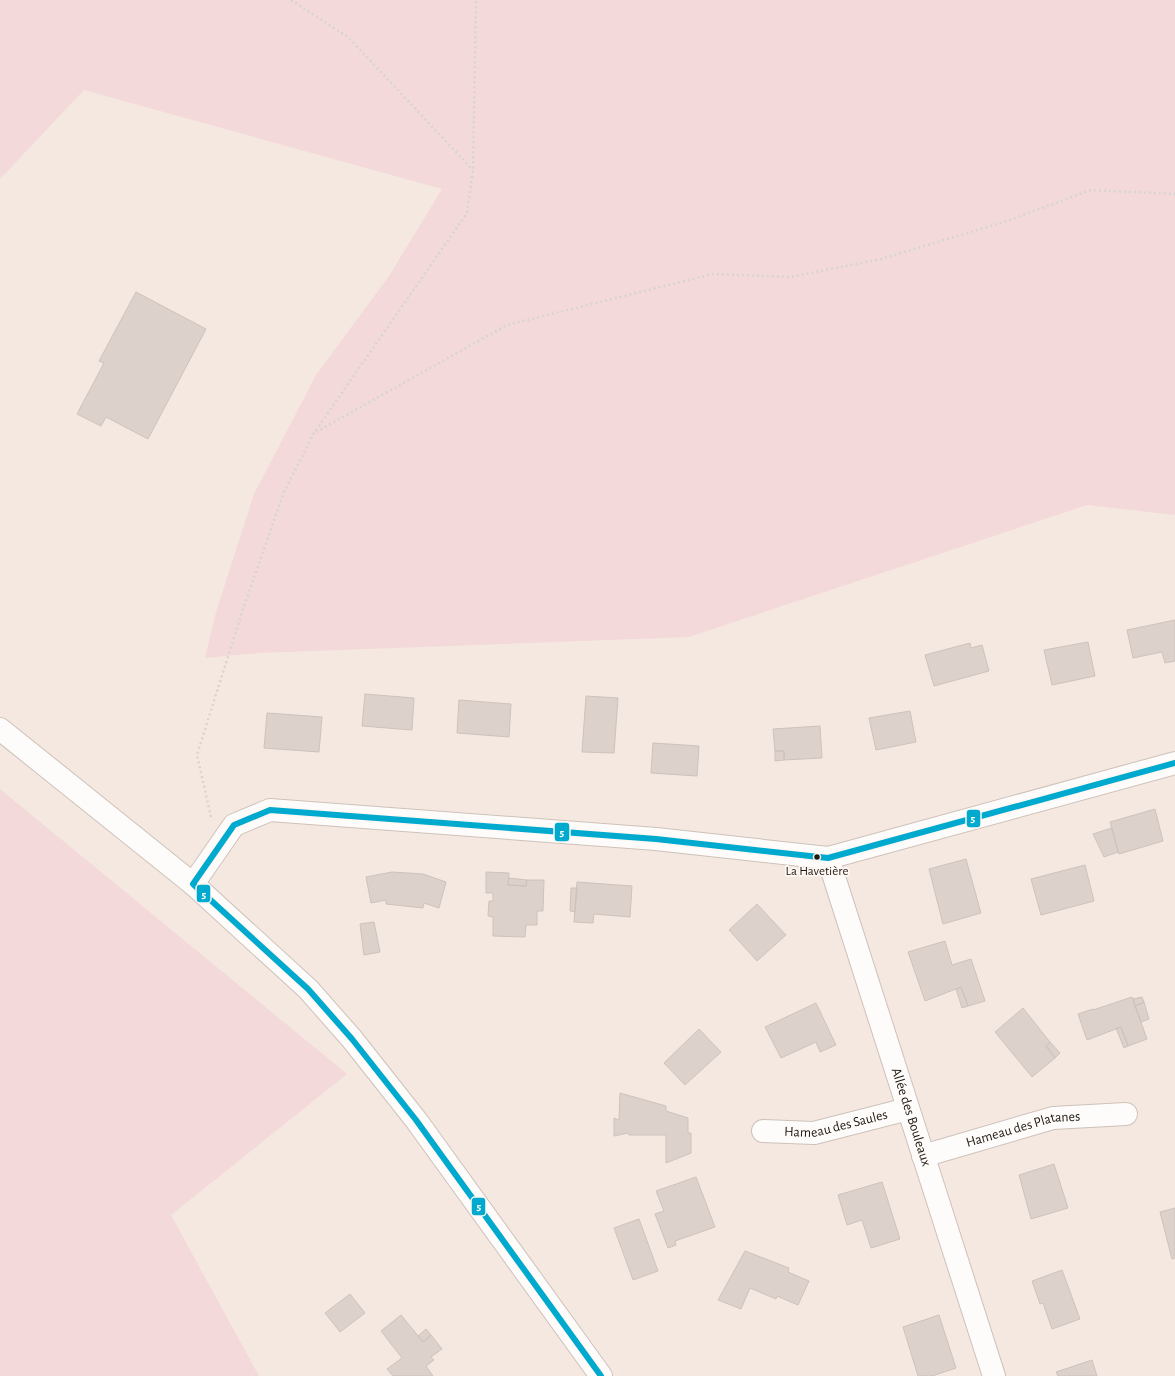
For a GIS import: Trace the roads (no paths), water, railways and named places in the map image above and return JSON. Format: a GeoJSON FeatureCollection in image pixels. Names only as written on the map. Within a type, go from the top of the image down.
{"type":"FeatureCollection","features":[{"type":"Feature","properties":{"kind":"street"},"geometry":{"type":"LineString","coordinates":[[0,729],[193,884],[308,990],[352,1039],[416,1120],[601,1376]]}},
{"type":"Feature","properties":{"kind":"street"},"geometry":{"type":"LineString","coordinates":[[193,884],[234,825],[270,810],[656,839],[828,858],[1175,763]]}},
{"type":"Feature","properties":{"kind":"street","name":"Allée des Bouleaux"},"geometry":{"type":"LineString","coordinates":[[828,858],[994,1376]]}},
{"type":"Feature","properties":{"kind":"street","name":"Hameau des Saules"},"geometry":{"type":"LineString","coordinates":[[763,1131],[814,1133],[908,1109]]}},
{"type":"Feature","properties":{"kind":"street","name":"Hameau des Platanes"},"geometry":{"type":"LineString","coordinates":[[923,1156],[1053,1118],[1126,1114]]}},
{"type":"Feature","properties":{"kind":"place","name":"La Havetière"},"geometry":{"type":"Point","coordinates":[817,857]}}]}
